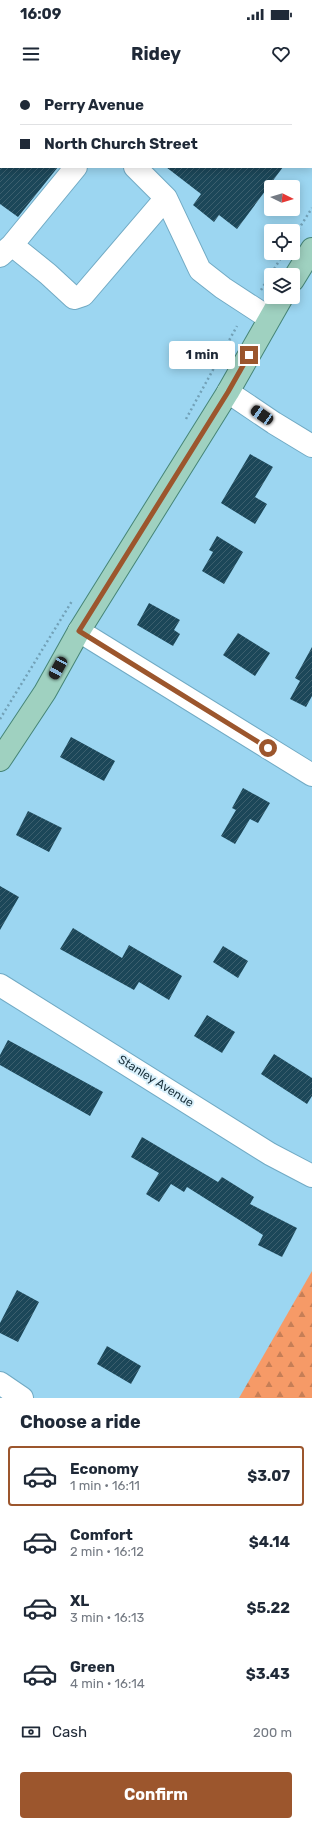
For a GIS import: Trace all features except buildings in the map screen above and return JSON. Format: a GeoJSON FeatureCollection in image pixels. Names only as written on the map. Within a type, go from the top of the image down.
{"type":"FeatureCollection","features":[{"type":"Feature","properties":{"kind":"main road"},"geometry":{"type":"LineString","coordinates":[[300,269],[312,249]]}},
{"type":"Feature","properties":{"kind":"main road"},"geometry":{"type":"LineString","coordinates":[[0,760],[45,692],[79,631],[228,392],[278,304]]}},
{"type":"Feature","properties":{"kind":"street"},"geometry":{"type":"LineString","coordinates":[[75,168],[6,251],[48,274],[74,298],[83,295],[166,198]]}},
{"type":"Feature","properties":{"kind":"street"},"geometry":{"type":"LineString","coordinates":[[136,168],[166,198],[200,270],[269,318]]}},
{"type":"Feature","properties":{"kind":"street"},"geometry":{"type":"LineString","coordinates":[[228,392],[274,423],[312,446]]}},
{"type":"Feature","properties":{"kind":"street"},"geometry":{"type":"LineString","coordinates":[[79,631],[312,775]]}},
{"type":"Feature","properties":{"kind":"street","name":"Stanley Avenue"},"geometry":{"type":"LineString","coordinates":[[0,985],[270,1154],[312,1176]]}},
{"type":"Feature","properties":{"kind":"street"},"geometry":{"type":"LineString","coordinates":[[0,1383],[22,1398]]}},
{"type":"Feature","properties":{"kind":"path"},"geometry":{"type":"LineString","coordinates":[[300,228],[312,208]]}},
{"type":"Feature","properties":{"kind":"path"},"geometry":{"type":"LineString","coordinates":[[260,291],[280,260]]}},
{"type":"Feature","properties":{"kind":"path"},"geometry":{"type":"LineString","coordinates":[[183,423],[237,326]]}},
{"type":"Feature","properties":{"kind":"path"},"geometry":{"type":"LineString","coordinates":[[0,719],[63,614],[75,597]]}},
{"type":"Feature","properties":{"kind":"green space"},"geometry":{"type":"Polygon","coordinates":[[[312,1271],[312,1398],[239,1398],[312,1271]]]}},
{"type":"Feature","properties":{"kind":"route"},"geometry":{"type":"LineString","coordinates":[[249,355],[228,392],[79,631],[268,748]]}}]}
